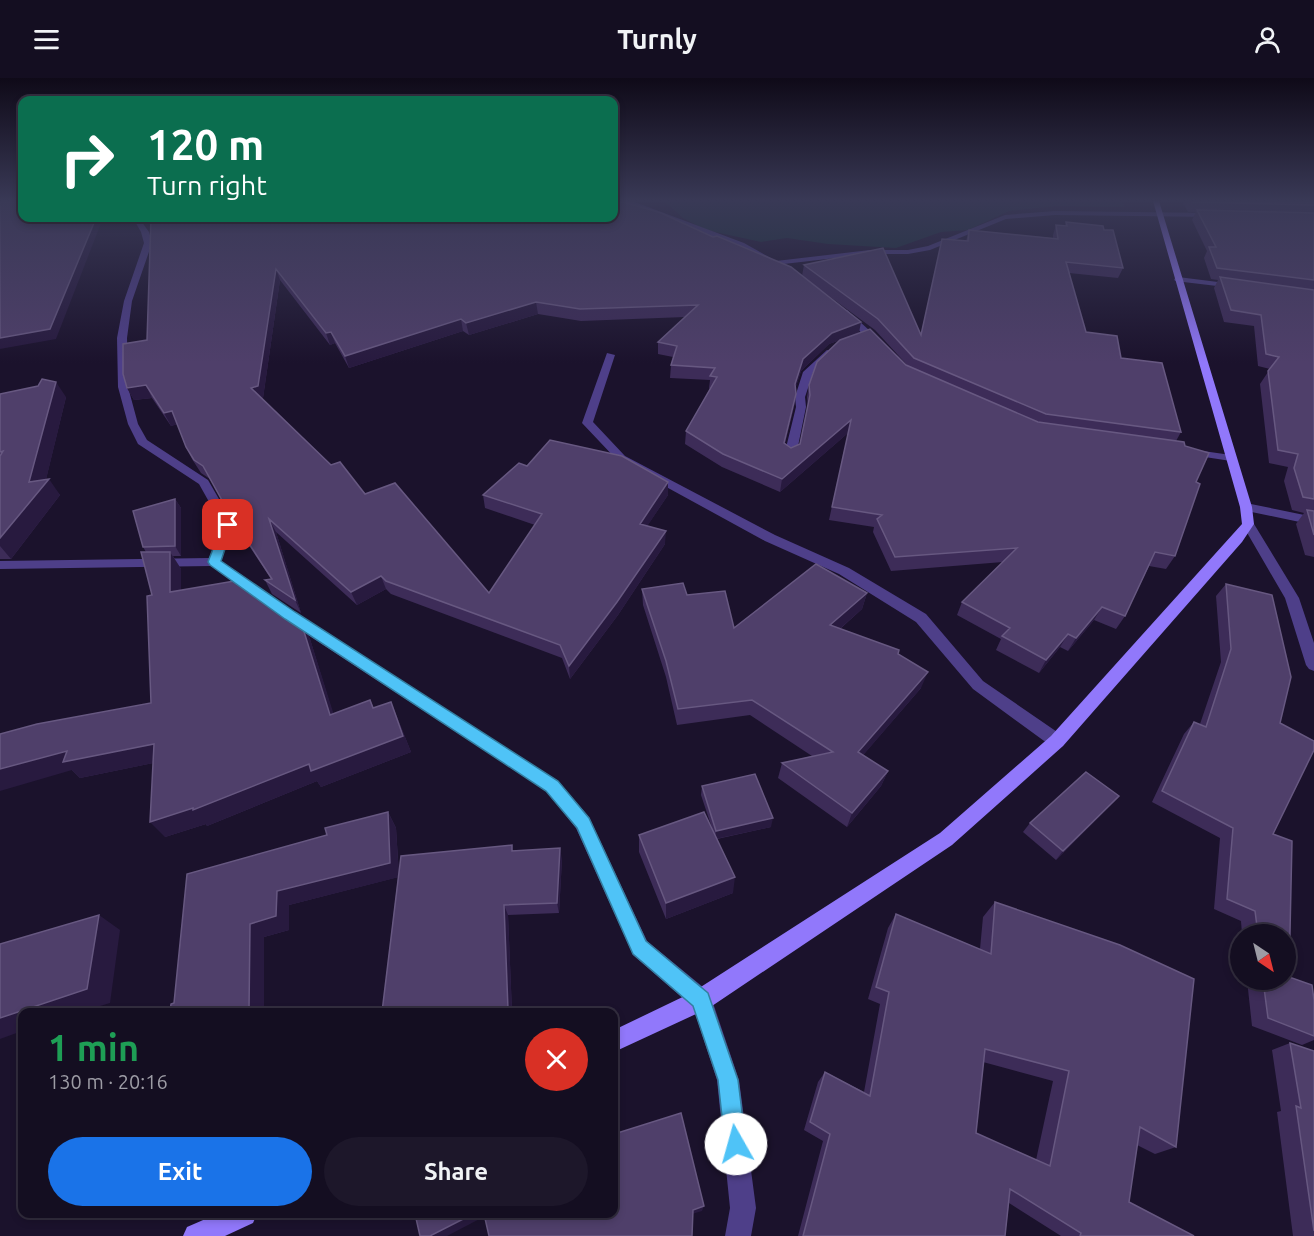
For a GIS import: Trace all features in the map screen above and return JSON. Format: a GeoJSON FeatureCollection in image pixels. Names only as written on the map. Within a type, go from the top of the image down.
{"type":"FeatureCollection","features":[{"type":"Feature","properties":{"kind":"street"},"geometry":{"type":"LineString","coordinates":[[144,255],[128,301],[122,338],[123,387],[133,424],[142,442],[204,482],[228,525],[214,562]]}},
{"type":"Feature","properties":{"kind":"street"},"geometry":{"type":"LineString","coordinates":[[760,255],[791,272]]}},
{"type":"Feature","properties":{"kind":"street"},"geometry":{"type":"LineString","coordinates":[[775,263],[844,255]]}},
{"type":"Feature","properties":{"kind":"street"},"geometry":{"type":"LineString","coordinates":[[1171,255],[1246,507],[1248,524],[1292,598],[1314,665]]}},
{"type":"Feature","properties":{"kind":"street"},"geometry":{"type":"LineString","coordinates":[[1178,279],[1246,288]]}},
{"type":"Feature","properties":{"kind":"street"},"geometry":{"type":"LineString","coordinates":[[833,304],[887,353]]}},
{"type":"Feature","properties":{"kind":"street"},"geometry":{"type":"LineString","coordinates":[[790,456],[801,407],[800,397],[808,372],[834,348],[843,344]]}},
{"type":"Feature","properties":{"kind":"street"},"geometry":{"type":"LineString","coordinates":[[610,355],[587,423],[621,458],[770,537],[844,571],[921,618],[978,685],[1057,741]]}},
{"type":"Feature","properties":{"kind":"street"},"geometry":{"type":"LineString","coordinates":[[1184,452],[1231,458]]}},
{"type":"Feature","properties":{"kind":"street"},"geometry":{"type":"LineString","coordinates":[[1246,507],[1314,521]]}},
{"type":"Feature","properties":{"kind":"street"},"geometry":{"type":"LineString","coordinates":[[618,1039],[701,1000],[946,839],[1057,741],[1248,524]]}},
{"type":"Feature","properties":{"kind":"street"},"geometry":{"type":"LineString","coordinates":[[0,565],[214,562],[290,616],[552,786],[583,823],[639,948],[701,1000],[728,1080],[743,1209],[738,1236]]}},
{"type":"Feature","properties":{"kind":"street"},"geometry":{"type":"LineString","coordinates":[[196,1236],[235,1218]]}},
{"type":"Feature","properties":{"kind":"building"},"geometry":{"type":"Polygon","coordinates":[[[0,255],[81,255],[50,329],[0,338],[0,255]]]}},
{"type":"Feature","properties":{"kind":"building"},"geometry":{"type":"Polygon","coordinates":[[[150,255],[762,255],[791,267],[861,322],[832,333],[803,359],[795,384],[796,394],[784,443],[791,448],[800,444],[810,395],[809,385],[817,362],[840,340],[870,329],[906,365],[1038,422],[1184,442],[1185,446],[1209,453],[1196,482],[1200,484],[1175,556],[1155,552],[1125,616],[1102,607],[1076,638],[1068,634],[1046,660],[1002,636],[1010,628],[962,602],[1017,548],[895,557],[877,519],[882,515],[832,507],[851,420],[782,479],[723,454],[686,431],[717,377],[710,376],[715,368],[671,365],[677,346],[658,342],[698,305],[580,309],[536,302],[466,323],[461,319],[345,356],[331,332],[326,333],[276,269],[258,386],[251,388],[331,465],[340,462],[365,494],[395,483],[489,593],[542,514],[483,495],[519,463],[527,466],[550,440],[622,456],[668,482],[640,524],[666,531],[569,666],[560,645],[386,581],[381,576],[351,592],[269,519],[295,600],[265,580],[272,579],[229,513],[203,466],[194,460],[186,447],[172,411],[164,413],[146,385],[127,388],[123,374],[123,344],[147,340],[150,255]]]}},
{"type":"Feature","properties":{"kind":"building"},"geometry":{"type":"Polygon","coordinates":[[[850,255],[886,255],[921,335],[938,255],[1120,255],[1123,268],[1066,262],[1086,332],[1117,336],[1121,358],[1162,363],[1181,432],[1046,414],[914,358],[878,319],[804,265],[850,255]]]}},
{"type":"Feature","properties":{"kind":"building"},"geometry":{"type":"Polygon","coordinates":[[[1212,255],[1314,255],[1314,280],[1217,268],[1212,255]]]}},
{"type":"Feature","properties":{"kind":"building"},"geometry":{"type":"Polygon","coordinates":[[[1220,277],[1314,290],[1314,499],[1303,497],[1294,468],[1298,454],[1278,450],[1268,371],[1279,357],[1266,354],[1261,315],[1231,310],[1220,277]]]}},
{"type":"Feature","properties":{"kind":"building"},"geometry":{"type":"Polygon","coordinates":[[[42,379],[56,382],[29,482],[49,479],[0,538],[0,456],[3,451],[0,452],[0,394],[38,386],[42,379]]]}},
{"type":"Feature","properties":{"kind":"building"},"geometry":{"type":"Polygon","coordinates":[[[175,499],[175,546],[143,547],[133,511],[175,499]]]}},
{"type":"Feature","properties":{"kind":"building"},"geometry":{"type":"Polygon","coordinates":[[[1307,510],[1314,511],[1314,535],[1307,510]]]}},
{"type":"Feature","properties":{"kind":"building"},"geometry":{"type":"Polygon","coordinates":[[[141,552],[170,552],[170,592],[240,580],[301,622],[330,715],[370,700],[373,708],[391,702],[403,736],[311,771],[309,764],[193,810],[193,808],[150,822],[154,744],[63,762],[67,751],[0,769],[0,734],[37,724],[151,703],[147,596],[152,595],[141,552]]]}},
{"type":"Feature","properties":{"kind":"building"},"geometry":{"type":"Polygon","coordinates":[[[816,564],[867,593],[830,625],[899,650],[898,654],[928,672],[858,752],[888,771],[852,813],[782,763],[833,752],[752,700],[678,709],[666,661],[642,589],[683,583],[687,595],[725,591],[734,628],[816,564]]]}},
{"type":"Feature","properties":{"kind":"building"},"geometry":{"type":"Polygon","coordinates":[[[1226,584],[1272,595],[1291,677],[1280,723],[1314,741],[1314,750],[1273,834],[1292,841],[1290,924],[1257,924],[1255,911],[1227,899],[1233,828],[1162,791],[1194,722],[1206,727],[1231,649],[1226,584]]]}},
{"type":"Feature","properties":{"kind":"building"},"geometry":{"type":"Polygon","coordinates":[[[1086,772],[1119,796],[1063,851],[1030,823],[1086,772]]]}},
{"type":"Feature","properties":{"kind":"building"},"geometry":{"type":"Polygon","coordinates":[[[755,774],[773,818],[716,831],[702,786],[755,774]]]}},
{"type":"Feature","properties":{"kind":"building"},"geometry":{"type":"Polygon","coordinates":[[[388,812],[390,863],[277,891],[276,916],[250,924],[249,1008],[170,1008],[171,1004],[174,1003],[187,874],[327,835],[325,828],[388,812]]]}},
{"type":"Feature","properties":{"kind":"building"},"geometry":{"type":"Polygon","coordinates":[[[704,812],[735,877],[666,903],[639,835],[704,812]]]}},
{"type":"Feature","properties":{"kind":"building"},"geometry":{"type":"Polygon","coordinates":[[[512,845],[512,851],[560,848],[557,903],[504,905],[508,1008],[382,1008],[401,856],[512,845]]]}},
{"type":"Feature","properties":{"kind":"building"},"geometry":{"type":"Polygon","coordinates":[[[995,902],[1120,945],[1194,979],[1176,1147],[1140,1127],[1129,1202],[1194,1236],[1080,1236],[1081,1233],[1010,1189],[1005,1236],[803,1236],[830,1134],[810,1122],[825,1072],[870,1096],[889,992],[876,987],[896,914],[991,954],[995,902]],[[985,1049],[976,1133],[1050,1166],[1069,1071],[985,1049]]]}},
{"type":"Feature","properties":{"kind":"building"},"geometry":{"type":"Polygon","coordinates":[[[99,915],[87,989],[30,1008],[18,1008],[18,1012],[0,1018],[0,944],[99,915]]]}},
{"type":"Feature","properties":{"kind":"building"},"geometry":{"type":"Polygon","coordinates":[[[1296,979],[1312,985],[1314,1036],[1268,1018],[1264,990],[1296,990],[1296,979]]]}},
{"type":"Feature","properties":{"kind":"building"},"geometry":{"type":"Polygon","coordinates":[[[1290,1043],[1314,1051],[1314,1231],[1296,1106],[1301,1108],[1290,1043]]]}},
{"type":"Feature","properties":{"kind":"building"},"geometry":{"type":"Polygon","coordinates":[[[681,1113],[704,1206],[693,1210],[692,1236],[489,1236],[485,1218],[618,1218],[618,1133],[681,1113]]]}},
{"type":"Feature","properties":{"kind":"building"},"geometry":{"type":"Polygon","coordinates":[[[416,1218],[465,1218],[430,1236],[420,1236],[416,1218]]]}},
{"type":"Feature","properties":{"kind":"route"},"geometry":{"type":"LineString","coordinates":[[228,525],[214,562],[290,616],[552,786],[583,823],[639,948],[701,1000],[728,1080],[736,1144]]}}]}
